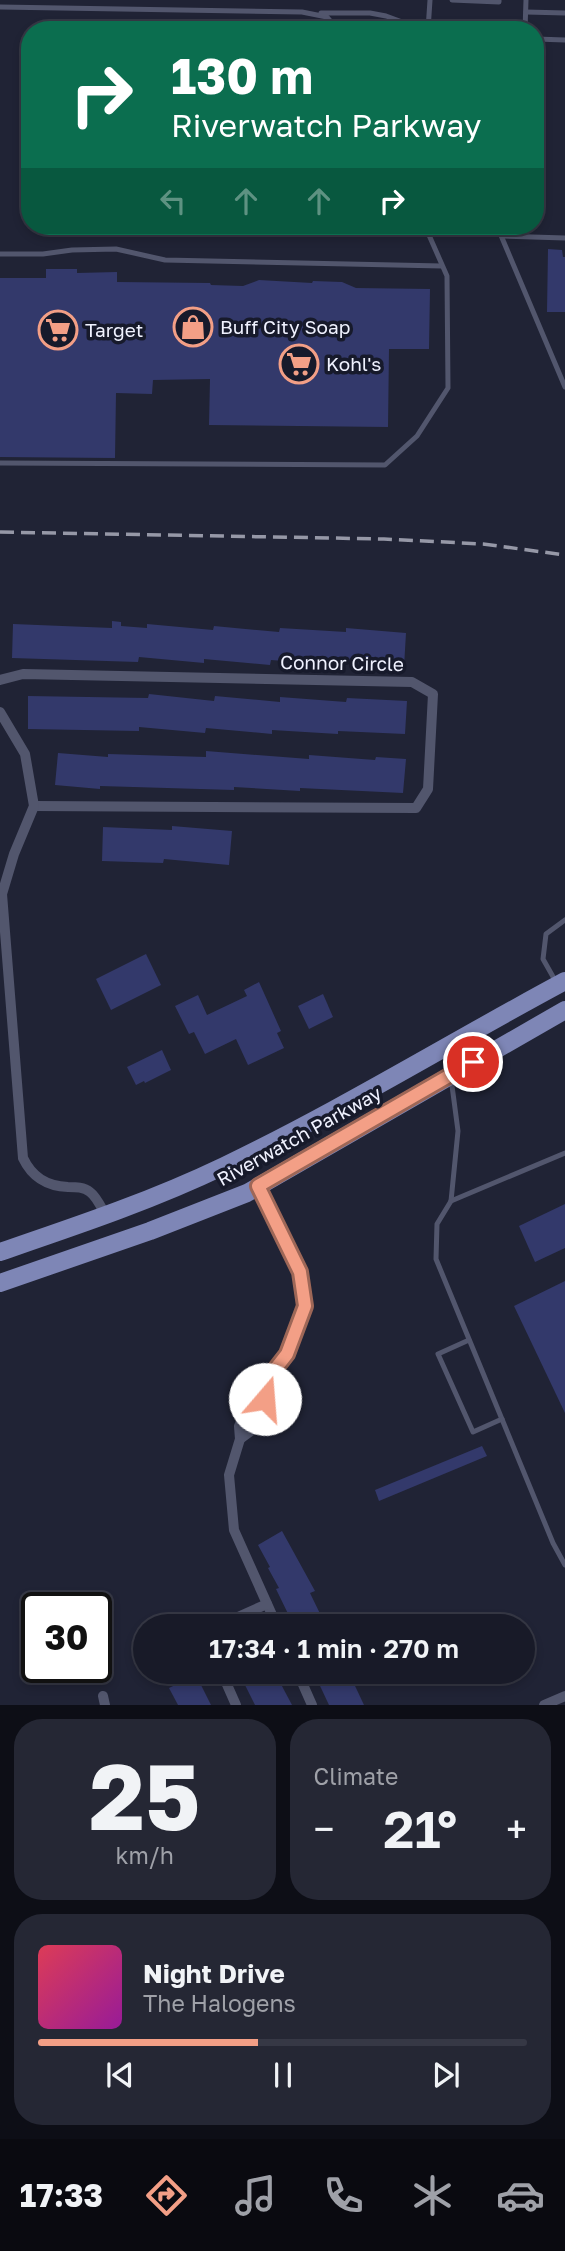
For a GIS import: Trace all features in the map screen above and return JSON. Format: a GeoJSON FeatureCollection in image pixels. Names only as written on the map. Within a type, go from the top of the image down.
{"type":"FeatureCollection","features":[{"type":"Feature","properties":{"kind":"main road","name":"Riverwatch Parkway"},"geometry":{"type":"LineString","coordinates":[[0,1252],[106,1216],[183,1185],[289,1134],[561,983]]}},
{"type":"Feature","properties":{"kind":"main road","name":"Riverwatch Parkway"},"geometry":{"type":"LineString","coordinates":[[0,1283],[150,1231],[258,1186],[565,1010]]}},
{"type":"Feature","properties":{"kind":"street","name":"Connor Circle"},"geometry":{"type":"LineString","coordinates":[[0,680],[23,674],[412,682],[433,694],[428,789],[416,808],[34,806]]}},
{"type":"Feature","properties":{"kind":"street"},"geometry":{"type":"LineString","coordinates":[[0,712],[25,754],[34,806],[14,854],[2,894],[23,1158],[38,1179],[51,1184],[79,1187],[90,1192],[106,1216]]}},
{"type":"Feature","properties":{"kind":"street"},"geometry":{"type":"LineString","coordinates":[[258,1186],[300,1272],[305,1306],[287,1354],[254,1393],[239,1426],[240,1439],[229,1475],[234,1530],[272,1614]]}},
{"type":"Feature","properties":{"kind":"street"},"geometry":{"type":"LineString","coordinates":[[245,1614],[267,1604]]}},
{"type":"Feature","properties":{"kind":"street"},"geometry":{"type":"LineString","coordinates":[[227,1684],[236,1705]]}},
{"type":"Feature","properties":{"kind":"street"},"geometry":{"type":"LineString","coordinates":[[303,1684],[312,1705]]}},
{"type":"Feature","properties":{"kind":"street"},"geometry":{"type":"LineString","coordinates":[[544,1705],[565,1696]]}},
{"type":"Feature","properties":{"kind":"lane"},"geometry":{"type":"LineString","coordinates":[[112,0],[112,9]]}},
{"type":"Feature","properties":{"kind":"lane"},"geometry":{"type":"LineString","coordinates":[[191,0],[191,10]]}},
{"type":"Feature","properties":{"kind":"lane"},"geometry":{"type":"LineString","coordinates":[[427,21],[430,0]]}},
{"type":"Feature","properties":{"kind":"lane"},"geometry":{"type":"LineString","coordinates":[[452,0],[499,0]]}},
{"type":"Feature","properties":{"kind":"lane"},"geometry":{"type":"LineString","coordinates":[[526,0],[526,21]]}},
{"type":"Feature","properties":{"kind":"lane"},"geometry":{"type":"LineString","coordinates":[[0,7],[21,4],[112,9],[370,13],[400,21]]}},
{"type":"Feature","properties":{"kind":"lane"},"geometry":{"type":"LineString","coordinates":[[526,12],[565,13]]}},
{"type":"Feature","properties":{"kind":"lane"},"geometry":{"type":"LineString","coordinates":[[318,13],[330,21]]}},
{"type":"Feature","properties":{"kind":"lane"},"geometry":{"type":"LineString","coordinates":[[544,39],[565,40]]}},
{"type":"Feature","properties":{"kind":"lane"},"geometry":{"type":"LineString","coordinates":[[0,463],[386,465],[417,436],[448,388],[447,276],[429,235]]}},
{"type":"Feature","properties":{"kind":"lane"},"geometry":{"type":"LineString","coordinates":[[565,238],[502,236],[565,387]]}},
{"type":"Feature","properties":{"kind":"lane"},"geometry":{"type":"LineString","coordinates":[[0,254],[116,249],[165,260],[442,266]]}},
{"type":"Feature","properties":{"kind":"lane"},"geometry":{"type":"LineString","coordinates":[[561,983],[543,959],[546,934],[565,920]]}},
{"type":"Feature","properties":{"kind":"lane"},"geometry":{"type":"LineString","coordinates":[[450,1076],[458,1130],[451,1202],[437,1224],[436,1259],[565,1565]]}},
{"type":"Feature","properties":{"kind":"lane"},"geometry":{"type":"LineString","coordinates":[[451,1202],[565,1153]]}},
{"type":"Feature","properties":{"kind":"lane"},"geometry":{"type":"LineString","coordinates":[[469,1340],[438,1354],[473,1432],[502,1419]]}},
{"type":"Feature","properties":{"kind":"building"},"geometry":{"type":"Polygon","coordinates":[[[548,249],[562,250],[565,257],[565,312],[547,312],[548,249]]]}},
{"type":"Feature","properties":{"kind":"building"},"geometry":{"type":"Polygon","coordinates":[[[46,269],[77,269],[77,273],[117,272],[117,282],[243,286],[259,280],[313,281],[342,282],[356,288],[430,289],[429,349],[389,349],[388,427],[209,425],[210,379],[153,380],[152,394],[116,393],[115,458],[0,457],[0,278],[46,278],[46,269]]]}},
{"type":"Feature","properties":{"kind":"building"},"geometry":{"type":"Polygon","coordinates":[[[112,621],[121,622],[121,626],[147,628],[147,624],[213,630],[214,626],[279,632],[280,628],[346,632],[346,628],[406,633],[404,667],[338,661],[337,665],[271,660],[270,665],[139,657],[138,662],[12,658],[13,624],[112,628],[112,621]]]}},
{"type":"Feature","properties":{"kind":"building"},"geometry":{"type":"Polygon","coordinates":[[[149,694],[214,701],[215,696],[280,702],[280,697],[346,702],[347,698],[407,701],[405,734],[272,730],[272,734],[206,728],[205,733],[139,727],[139,731],[28,729],[28,696],[148,698],[149,694]]]}},
{"type":"Feature","properties":{"kind":"building"},"geometry":{"type":"Polygon","coordinates":[[[206,751],[309,759],[309,755],[375,760],[376,757],[406,759],[403,793],[234,787],[234,790],[100,786],[100,789],[55,785],[58,753],[108,757],[108,754],[206,757],[206,751]]]}},
{"type":"Feature","properties":{"kind":"building"},"geometry":{"type":"Polygon","coordinates":[[[172,826],[232,831],[229,865],[164,859],[163,863],[102,861],[103,827],[172,830],[172,826]]]}},
{"type":"Feature","properties":{"kind":"building"},"geometry":{"type":"Polygon","coordinates":[[[146,954],[161,985],[111,1010],[96,979],[146,954]]]}},
{"type":"Feature","properties":{"kind":"building"},"geometry":{"type":"Polygon","coordinates":[[[259,982],[281,1031],[277,1033],[284,1048],[248,1065],[236,1039],[205,1054],[194,1032],[189,1034],[175,1006],[198,995],[207,1015],[247,996],[244,990],[259,982]]]}},
{"type":"Feature","properties":{"kind":"building"},"geometry":{"type":"Polygon","coordinates":[[[323,994],[333,1017],[309,1029],[298,1006],[323,994]]]}},
{"type":"Feature","properties":{"kind":"building"},"geometry":{"type":"Polygon","coordinates":[[[162,1050],[171,1070],[136,1085],[127,1067],[162,1050]]]}},
{"type":"Feature","properties":{"kind":"building"},"geometry":{"type":"Polygon","coordinates":[[[565,1204],[565,1248],[535,1262],[519,1226],[565,1204]]]}},
{"type":"Feature","properties":{"kind":"building"},"geometry":{"type":"Polygon","coordinates":[[[565,1281],[565,1413],[514,1306],[565,1281]]]}},
{"type":"Feature","properties":{"kind":"building"},"geometry":{"type":"Polygon","coordinates":[[[482,1446],[487,1456],[379,1501],[375,1490],[482,1446]]]}},
{"type":"Feature","properties":{"kind":"building"},"geometry":{"type":"Polygon","coordinates":[[[282,1531],[315,1591],[310,1593],[320,1614],[288,1614],[276,1589],[279,1588],[268,1568],[270,1567],[258,1545],[282,1531]]]}},
{"type":"Feature","properties":{"kind":"building"},"geometry":{"type":"Polygon","coordinates":[[[177,1684],[200,1684],[211,1705],[178,1705],[169,1688],[177,1684]]]}},
{"type":"Feature","properties":{"kind":"building"},"geometry":{"type":"Polygon","coordinates":[[[244,1684],[281,1684],[292,1705],[255,1705],[244,1684]]]}},
{"type":"Feature","properties":{"kind":"building"},"geometry":{"type":"Polygon","coordinates":[[[319,1684],[354,1684],[364,1705],[329,1705],[319,1684]]]}},
{"type":"Feature","properties":{"kind":"railway"},"geometry":{"type":"LineString","coordinates":[[0,532],[384,539],[483,544],[565,555]]}},
{"type":"Feature","properties":{"kind":"place","name":"Buff City Soap"},"geometry":{"type":"Point","coordinates":[193,327]}},
{"type":"Feature","properties":{"kind":"place","name":"Target"},"geometry":{"type":"Point","coordinates":[58,330]}},
{"type":"Feature","properties":{"kind":"place","name":"Kohl's"},"geometry":{"type":"Point","coordinates":[299,364]}},
{"type":"Feature","properties":{"kind":"route"},"geometry":{"type":"LineString","coordinates":[[265,1399],[262,1386],[287,1354],[305,1306],[300,1272],[258,1186],[473,1062]]}}]}
